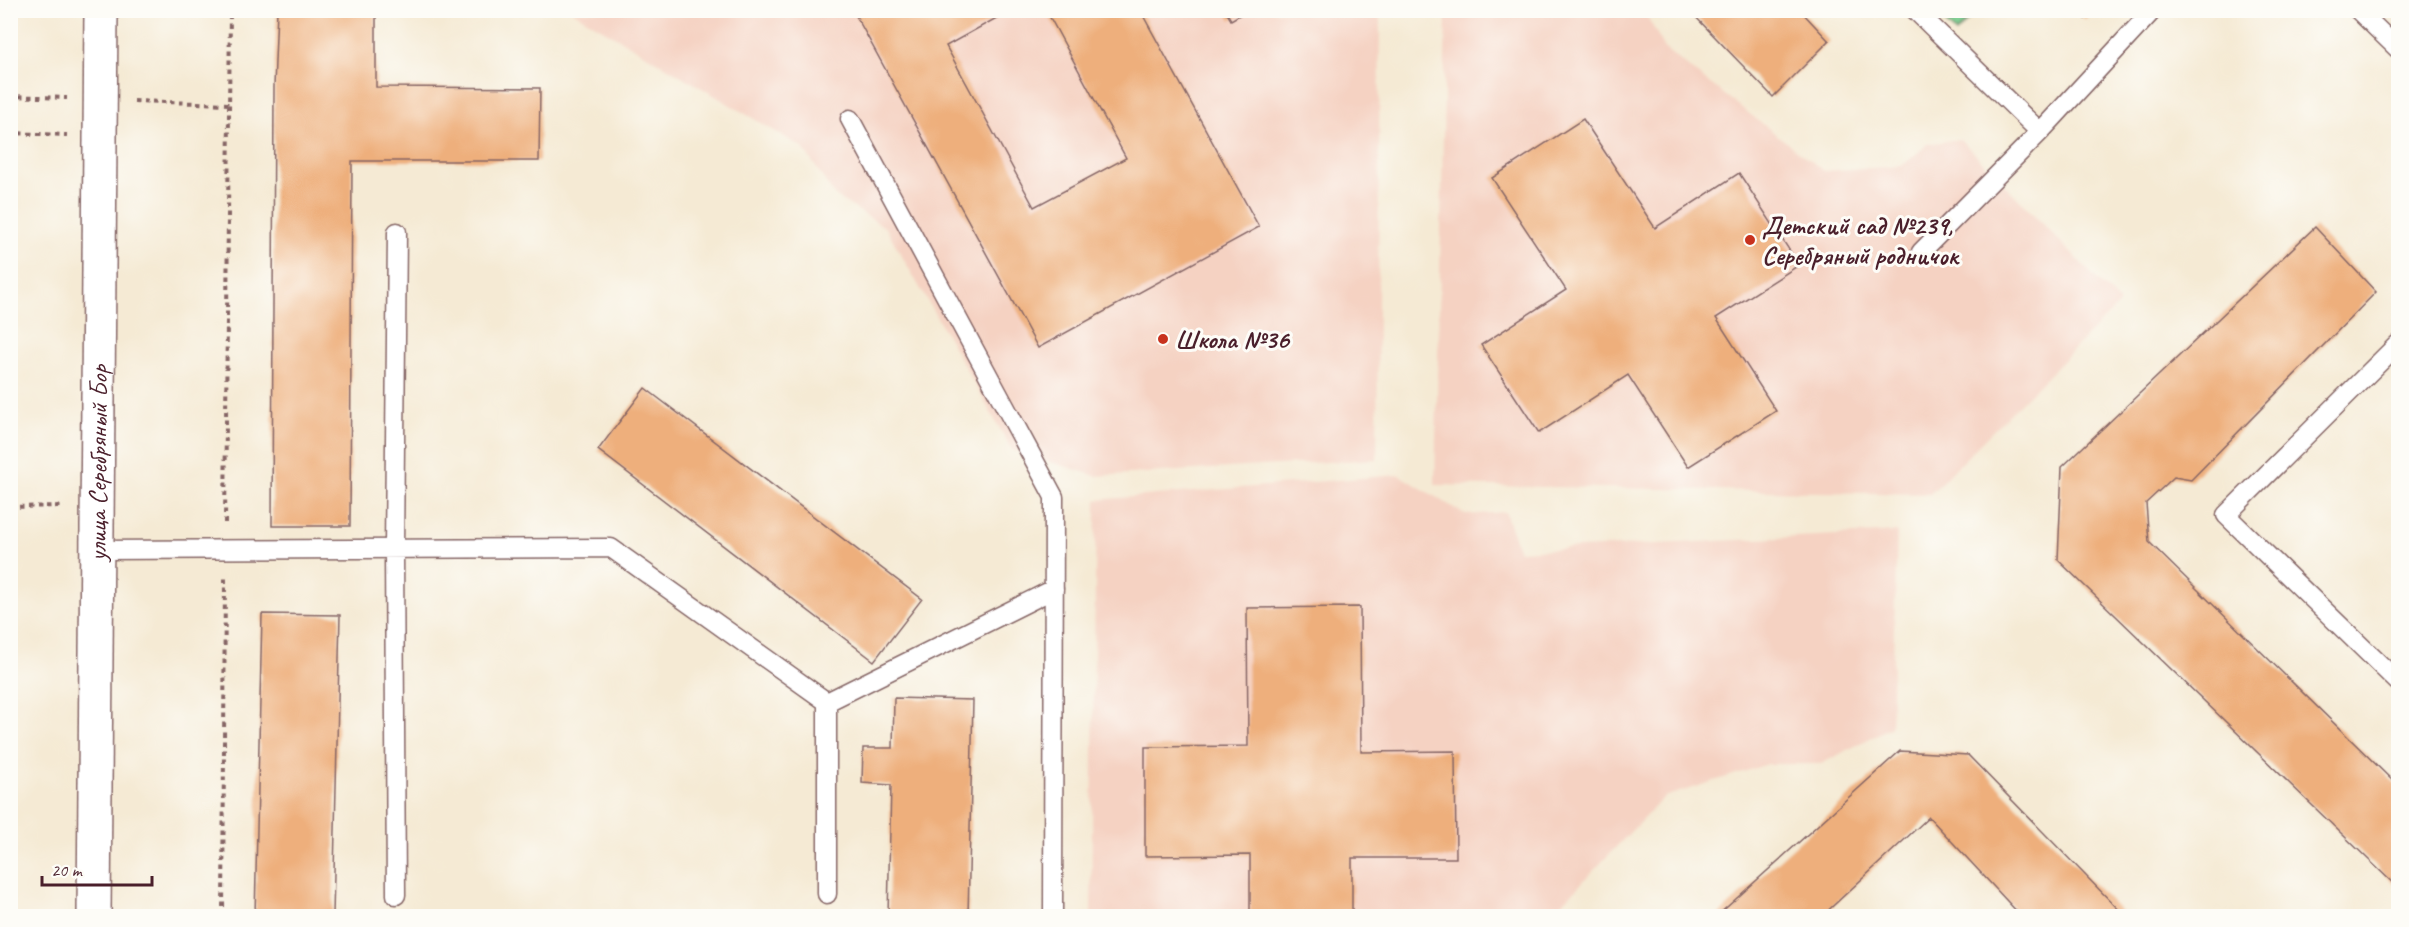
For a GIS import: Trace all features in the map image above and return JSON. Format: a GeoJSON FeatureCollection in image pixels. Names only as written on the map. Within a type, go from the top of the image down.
{"type":"FeatureCollection","features":[{"type":"Feature","properties":{"kind":"street","name":"улица Серебряный Бор"},"geometry":{"type":"LineString","coordinates":[[93,916],[102,10]]}},
{"type":"Feature","properties":{"kind":"lane"},"geometry":{"type":"LineString","coordinates":[[1915,10],[2040,132]]}},
{"type":"Feature","properties":{"kind":"lane"},"geometry":{"type":"LineString","coordinates":[[1922,252],[2040,132],[2153,10]]}},
{"type":"Feature","properties":{"kind":"lane"},"geometry":{"type":"LineString","coordinates":[[2358,10],[2398,49]]}},
{"type":"Feature","properties":{"kind":"lane"},"geometry":{"type":"LineString","coordinates":[[850,119],[1054,497],[1053,916]]}},
{"type":"Feature","properties":{"kind":"lane"},"geometry":{"type":"LineString","coordinates":[[396,895],[393,549],[397,232]]}},
{"type":"Feature","properties":{"kind":"lane"},"geometry":{"type":"LineString","coordinates":[[2398,344],[2226,515],[2398,682]]}},
{"type":"Feature","properties":{"kind":"lane"},"geometry":{"type":"LineString","coordinates":[[96,550],[611,548],[827,702]]}},
{"type":"Feature","properties":{"kind":"lane"},"geometry":{"type":"LineString","coordinates":[[827,702],[1054,589]]}},
{"type":"Feature","properties":{"kind":"lane"},"geometry":{"type":"LineString","coordinates":[[827,702],[827,894]]}},
{"type":"Feature","properties":{"kind":"path"},"geometry":{"type":"LineString","coordinates":[[223,916],[230,10]]}},
{"type":"Feature","properties":{"kind":"path"},"geometry":{"type":"LineString","coordinates":[[10,133],[100,136]]}},
{"type":"Feature","properties":{"kind":"path"},"geometry":{"type":"LineString","coordinates":[[10,507],[97,506]]}},
{"type":"Feature","properties":{"kind":"shaded area","name":"Школа №36"},"geometry":{"type":"Polygon","coordinates":[[[572,11],[1380,11],[1377,459],[1096,476],[1012,450],[886,228],[835,196],[803,148],[572,11]]]}},
{"type":"Feature","properties":{"kind":"shaded area","name":"Детский сад №239, Серебряный родничок"},"geometry":{"type":"Polygon","coordinates":[[[1446,11],[1644,11],[1666,50],[1824,171],[1902,166],[1928,144],[1960,139],[2120,303],[1930,494],[1435,485],[1446,11]]]}},
{"type":"Feature","properties":{"kind":"shaded area"},"geometry":{"type":"Polygon","coordinates":[[[1399,475],[1466,515],[1505,512],[1519,551],[1897,532],[1891,727],[1821,764],[1768,764],[1664,797],[1550,916],[1091,916],[1096,500],[1399,475]]]}},
{"type":"Feature","properties":{"kind":"green space"},"geometry":{"type":"Polygon","coordinates":[[[1934,10],[1977,11],[1956,33],[1934,10]]]}},
{"type":"Feature","properties":{"kind":"building"},"geometry":{"type":"Polygon","coordinates":[[[277,10],[376,10],[376,87],[540,88],[539,161],[352,161],[350,526],[272,526],[274,87],[277,10]]]}},
{"type":"Feature","properties":{"kind":"building"},"geometry":{"type":"Polygon","coordinates":[[[857,10],[1011,10],[946,46],[1034,207],[1126,158],[1046,10],[1140,10],[1259,227],[1038,348],[854,12],[857,10]]]}},
{"type":"Feature","properties":{"kind":"building"},"geometry":{"type":"Polygon","coordinates":[[[1225,10],[1248,10],[1231,20],[1225,10]]]}},
{"type":"Feature","properties":{"kind":"building"},"geometry":{"type":"Polygon","coordinates":[[[1689,10],[1800,10],[1829,41],[1773,97],[1689,10]]]}},
{"type":"Feature","properties":{"kind":"building"},"geometry":{"type":"Polygon","coordinates":[[[2076,10],[2093,10],[2085,19],[2076,10]]]}},
{"type":"Feature","properties":{"kind":"building"},"geometry":{"type":"Polygon","coordinates":[[[1583,119],[1655,228],[1739,173],[1799,265],[1716,318],[1776,411],[1688,467],[1628,375],[1539,433],[1481,345],[1566,290],[1492,178],[1583,119]]]}},
{"type":"Feature","properties":{"kind":"building"},"geometry":{"type":"Polygon","coordinates":[[[2315,227],[2376,292],[2191,480],[2174,477],[2146,503],[2149,542],[2398,786],[2398,888],[2058,560],[2062,467],[2315,227]]]}},
{"type":"Feature","properties":{"kind":"building"},"geometry":{"type":"Polygon","coordinates":[[[645,388],[922,599],[874,661],[598,450],[645,388]]]}},
{"type":"Feature","properties":{"kind":"building"},"geometry":{"type":"Polygon","coordinates":[[[1360,607],[1361,752],[1455,751],[1456,858],[1352,858],[1352,916],[1250,916],[1250,855],[1145,856],[1145,747],[1248,746],[1247,608],[1360,607]]]}},
{"type":"Feature","properties":{"kind":"building"},"geometry":{"type":"Polygon","coordinates":[[[262,614],[340,615],[333,916],[255,916],[262,614]]]}},
{"type":"Feature","properties":{"kind":"building"},"geometry":{"type":"Polygon","coordinates":[[[894,698],[973,700],[968,916],[888,916],[891,785],[862,783],[863,748],[893,748],[894,698]]]}},
{"type":"Feature","properties":{"kind":"building"},"geometry":{"type":"Polygon","coordinates":[[[1900,751],[1968,755],[2125,916],[2021,916],[1929,817],[1822,916],[1717,916],[1900,751]]]}},
{"type":"Feature","properties":{"kind":"place","name":"Детский сад №239, Серебряный родничок"},"geometry":{"type":"Point","coordinates":[1750,240]}},
{"type":"Feature","properties":{"kind":"place","name":"Школа №36"},"geometry":{"type":"Point","coordinates":[1163,339]}}]}
